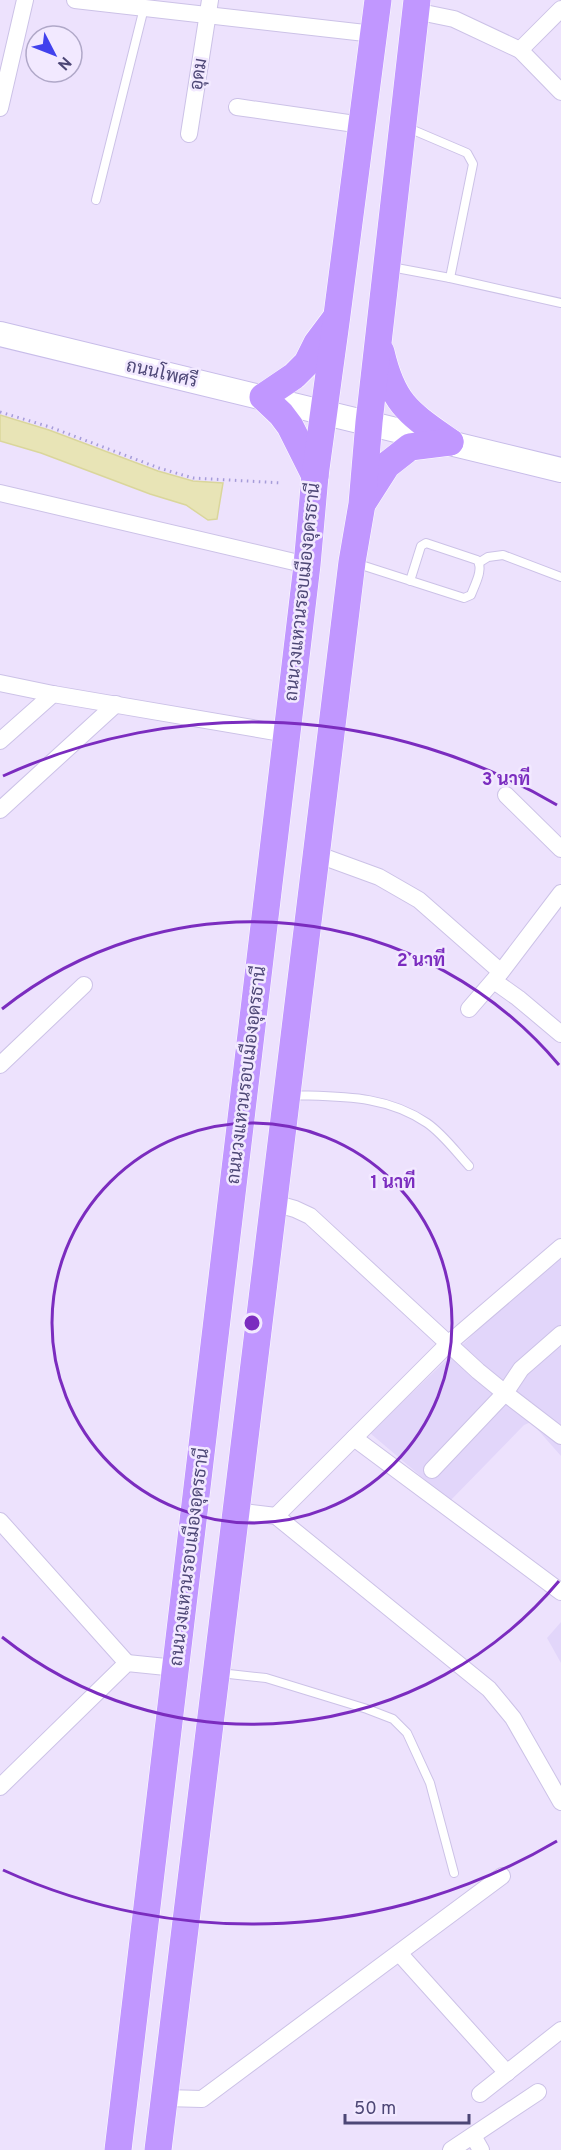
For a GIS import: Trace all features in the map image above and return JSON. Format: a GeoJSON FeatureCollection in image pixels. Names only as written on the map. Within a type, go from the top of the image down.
{"type":"FeatureCollection","features":[{"type":"Feature","properties":{"kind":"main road","name":"ถนนวงแหวนรอบเมืองอุดรธานี"},"geometry":{"type":"LineString","coordinates":[[117,2149],[287,734],[315,476],[378,0]]}},
{"type":"Feature","properties":{"kind":"main road"},"geometry":{"type":"LineString","coordinates":[[158,2150],[352,562],[362,504],[369,422],[416,5]]}},
{"type":"Feature","properties":{"kind":"main road"},"geometry":{"type":"LineString","coordinates":[[315,476],[290,426],[263,397],[294,376],[307,363],[317,343],[338,315]]}},
{"type":"Feature","properties":{"kind":"main road","name":"ถนนโพศรี"},"geometry":{"type":"LineString","coordinates":[[0,334],[561,470]]}},
{"type":"Feature","properties":{"kind":"main road"},"geometry":{"type":"LineString","coordinates":[[379,342],[387,376],[400,401],[417,418],[450,442]]}},
{"type":"Feature","properties":{"kind":"main road"},"geometry":{"type":"LineString","coordinates":[[362,504],[387,465],[410,447],[450,442]]}},
{"type":"Feature","properties":{"kind":"street"},"geometry":{"type":"LineString","coordinates":[[0,108],[25,0]]}},
{"type":"Feature","properties":{"kind":"street"},"geometry":{"type":"LineString","coordinates":[[75,0],[144,8],[209,7],[374,34]]}},
{"type":"Feature","properties":{"kind":"street"},"geometry":{"type":"LineString","coordinates":[[416,5],[454,19],[520,50],[561,92]]}},
{"type":"Feature","properties":{"kind":"street","name":"อุดม"},"geometry":{"type":"LineString","coordinates":[[189,134],[209,7]]}},
{"type":"Feature","properties":{"kind":"street"},"geometry":{"type":"LineString","coordinates":[[520,50],[561,9]]}},
{"type":"Feature","properties":{"kind":"street"},"geometry":{"type":"LineString","coordinates":[[237,107],[362,125]]}},
{"type":"Feature","properties":{"kind":"street"},"geometry":{"type":"LineString","coordinates":[[0,493],[307,565]]}},
{"type":"Feature","properties":{"kind":"street"},"geometry":{"type":"LineString","coordinates":[[0,683],[287,734]]}},
{"type":"Feature","properties":{"kind":"street"},"geometry":{"type":"LineString","coordinates":[[0,741],[53,694]]}},
{"type":"Feature","properties":{"kind":"street"},"geometry":{"type":"LineString","coordinates":[[0,810],[116,704]]}},
{"type":"Feature","properties":{"kind":"street"},"geometry":{"type":"LineString","coordinates":[[506,795],[561,849]]}},
{"type":"Feature","properties":{"kind":"street"},"geometry":{"type":"LineString","coordinates":[[316,854],[379,877],[419,900],[518,998],[561,1034]]}},
{"type":"Feature","properties":{"kind":"street"},"geometry":{"type":"LineString","coordinates":[[469,1009],[498,977],[561,893]]}},
{"type":"Feature","properties":{"kind":"street"},"geometry":{"type":"LineString","coordinates":[[0,1065],[84,985]]}},
{"type":"Feature","properties":{"kind":"street"},"geometry":{"type":"LineString","coordinates":[[274,1203],[310,1216],[505,1394],[561,1436]]}},
{"type":"Feature","properties":{"kind":"street"},"geometry":{"type":"LineString","coordinates":[[276,1516],[448,1344],[561,1247]]}},
{"type":"Feature","properties":{"kind":"street"},"geometry":{"type":"LineString","coordinates":[[432,1470],[505,1394],[521,1369],[561,1334]]}},
{"type":"Feature","properties":{"kind":"street"},"geometry":{"type":"LineString","coordinates":[[354,1438],[561,1592]]}},
{"type":"Feature","properties":{"kind":"street"},"geometry":{"type":"LineString","coordinates":[[236,1511],[276,1516],[489,1689],[513,1718],[561,1802]]}},
{"type":"Feature","properties":{"kind":"street"},"geometry":{"type":"LineString","coordinates":[[0,1521],[127,1663],[176,1668]]}},
{"type":"Feature","properties":{"kind":"street"},"geometry":{"type":"LineString","coordinates":[[0,1787],[127,1663]]}},
{"type":"Feature","properties":{"kind":"street"},"geometry":{"type":"LineString","coordinates":[[165,2097],[202,2099],[502,1876]]}},
{"type":"Feature","properties":{"kind":"street"},"geometry":{"type":"LineString","coordinates":[[399,1953],[507,2073]]}},
{"type":"Feature","properties":{"kind":"street"},"geometry":{"type":"LineString","coordinates":[[480,2094],[561,2030]]}},
{"type":"Feature","properties":{"kind":"street"},"geometry":{"type":"LineString","coordinates":[[451,2150],[477,2143],[538,2092]]}},
{"type":"Feature","properties":{"kind":"lane"},"geometry":{"type":"LineString","coordinates":[[96,200],[144,8]]}},
{"type":"Feature","properties":{"kind":"lane"},"geometry":{"type":"LineString","coordinates":[[403,126],[466,153],[473,164],[450,278]]}},
{"type":"Feature","properties":{"kind":"lane"},"geometry":{"type":"LineString","coordinates":[[387,266],[561,303]]}},
{"type":"Feature","properties":{"kind":"lane"},"geometry":{"type":"LineString","coordinates":[[410,581],[422,546],[426,543],[480,562]]}},
{"type":"Feature","properties":{"kind":"lane"},"geometry":{"type":"LineString","coordinates":[[480,562],[488,557],[503,555],[561,577]]}},
{"type":"Feature","properties":{"kind":"lane"},"geometry":{"type":"LineString","coordinates":[[352,562],[464,598],[471,595],[480,562]]}},
{"type":"Feature","properties":{"kind":"lane"},"geometry":{"type":"LineString","coordinates":[[287,1095],[365,1098],[407,1111],[429,1124],[469,1166]]}},
{"type":"Feature","properties":{"kind":"lane"},"geometry":{"type":"LineString","coordinates":[[216,1673],[266,1678],[393,1719],[407,1733],[430,1783],[454,1873]]}},
{"type":"Feature","properties":{"kind":"path"},"geometry":{"type":"LineString","coordinates":[[0,412],[50,427],[159,468],[193,478],[282,483]]}},
{"type":"Feature","properties":{"kind":"shaded area"},"geometry":{"type":"Polygon","coordinates":[[[0,415],[49,430],[158,471],[193,481],[223,483],[217,519],[208,520],[186,505],[41,453],[0,441],[0,415]]]}},
{"type":"Feature","properties":{"kind":"shaded area"},"geometry":{"type":"Polygon","coordinates":[[[561,1256],[561,1456],[531,1422],[524,1425],[450,1501],[370,1433],[506,1303],[561,1256]]]}},
{"type":"Feature","properties":{"kind":"shaded area"},"geometry":{"type":"Polygon","coordinates":[[[561,1622],[561,1663],[547,1638],[561,1622]]]}}]}
